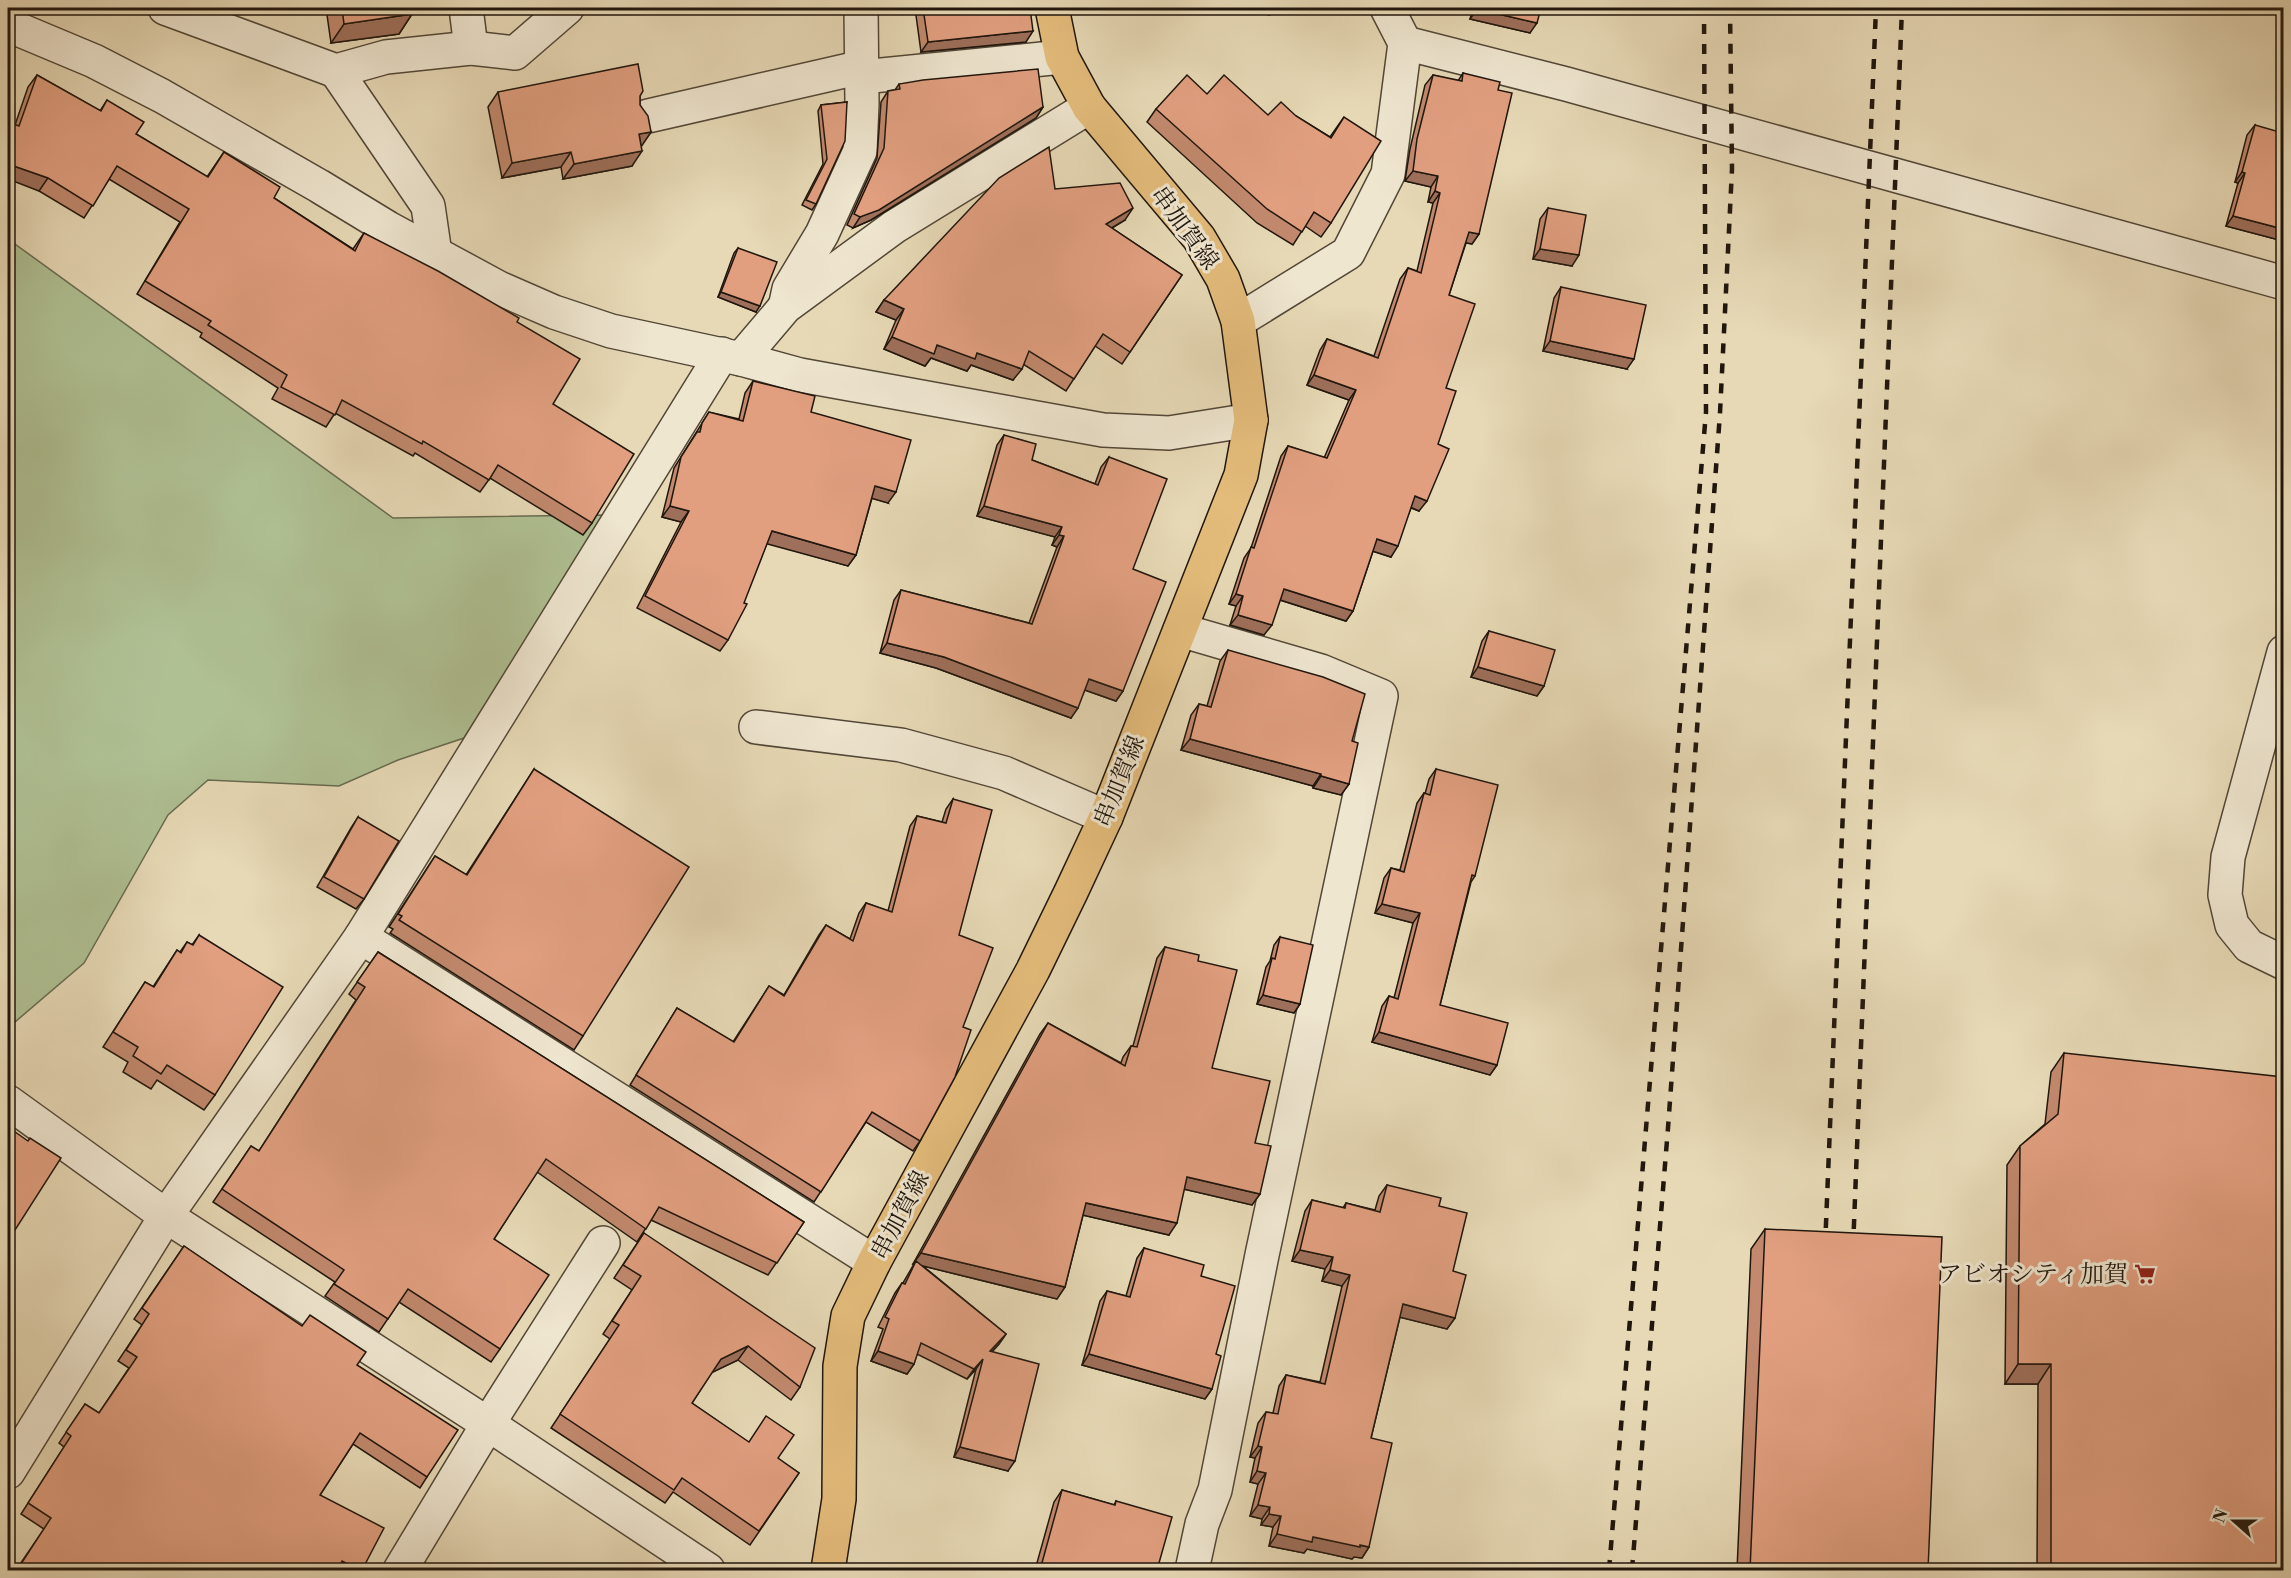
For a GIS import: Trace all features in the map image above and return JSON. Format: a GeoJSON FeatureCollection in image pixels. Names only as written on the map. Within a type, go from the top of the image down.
{"type":"FeatureCollection","features":[{"type":"Feature","properties":{"kind":"main road","name":"串加賀線"},"geometry":{"type":"LineString","coordinates":[[828,1570],[839,1499],[840,1366],[848,1316],[874,1262],[1033,970],[1106,817],[1241,476],[1251,420],[1238,321],[1223,279],[1199,238],[1089,107],[1062,57],[1052,8]]}},
{"type":"Feature","properties":{"kind":"street"},"geometry":{"type":"LineString","coordinates":[[165,8],[336,71],[428,206],[435,254]]}},
{"type":"Feature","properties":{"kind":"street"},"geometry":{"type":"LineString","coordinates":[[466,8],[471,48]]}},
{"type":"Feature","properties":{"kind":"street"},"geometry":{"type":"LineString","coordinates":[[336,71],[386,57],[471,48],[515,53],[567,8]]}},
{"type":"Feature","properties":{"kind":"street"},"geometry":{"type":"LineString","coordinates":[[785,307],[789,290],[822,234],[860,151],[861,8]]}},
{"type":"Feature","properties":{"kind":"street"},"geometry":{"type":"LineString","coordinates":[[1238,321],[1348,253],[1388,174],[1405,43],[1387,8]]}},
{"type":"Feature","properties":{"kind":"street"},"geometry":{"type":"LineString","coordinates":[[8,25],[94,61],[162,96],[435,254],[499,288],[554,312],[611,331],[731,356],[801,375],[1103,430],[1169,433],[1251,420]]}},
{"type":"Feature","properties":{"kind":"street"},"geometry":{"type":"LineString","coordinates":[[1405,43],[1566,84],[2283,283]]}},
{"type":"Feature","properties":{"kind":"street"},"geometry":{"type":"LineString","coordinates":[[648,116],[862,72],[1062,57]]}},
{"type":"Feature","properties":{"kind":"street"},"geometry":{"type":"LineString","coordinates":[[8,1472],[166,1216],[361,936],[731,356],[785,307],[894,227],[1089,107]]}},
{"type":"Feature","properties":{"kind":"street"},"geometry":{"type":"LineString","coordinates":[[1180,630],[1321,671],[1381,696],[1262,1255],[1215,1490],[1202,1524],[1192,1570]]}},
{"type":"Feature","properties":{"kind":"street"},"geometry":{"type":"LineString","coordinates":[[2283,652],[2228,857],[2225,896],[2232,925],[2248,946],[2283,963]]}},
{"type":"Feature","properties":{"kind":"street"},"geometry":{"type":"LineString","coordinates":[[756,727],[901,745],[1004,773],[1106,817]]}},
{"type":"Feature","properties":{"kind":"street"},"geometry":{"type":"LineString","coordinates":[[361,936],[874,1262]]}},
{"type":"Feature","properties":{"kind":"street"},"geometry":{"type":"LineString","coordinates":[[8,1102],[166,1216],[488,1424],[708,1570]]}},
{"type":"Feature","properties":{"kind":"street"},"geometry":{"type":"LineString","coordinates":[[400,1570],[488,1424],[603,1243]]}},
{"type":"Feature","properties":{"kind":"green space"},"geometry":{"type":"Polygon","coordinates":[[[8,239],[393,518],[604,515],[464,738],[398,760],[339,786],[208,780],[168,815],[84,963],[8,1028],[8,239]]]}},
{"type":"Feature","properties":{"kind":"building"},"geometry":{"type":"Polygon","coordinates":[[[342,8],[411,8],[412,14],[344,24],[342,8]]]}},
{"type":"Feature","properties":{"kind":"building"},"geometry":{"type":"Polygon","coordinates":[[[923,8],[1030,8],[1033,31],[928,42],[923,8]]]}},
{"type":"Feature","properties":{"kind":"building"},"geometry":{"type":"Polygon","coordinates":[[[1477,8],[1541,8],[1537,23],[1477,8]]]}},
{"type":"Feature","properties":{"kind":"building"},"geometry":{"type":"Polygon","coordinates":[[[638,64],[643,91],[640,96],[640,105],[648,116],[651,132],[639,134],[642,151],[574,164],[571,152],[512,163],[498,92],[638,64]]]}},
{"type":"Feature","properties":{"kind":"building"},"geometry":{"type":"Polygon","coordinates":[[[1038,69],[1043,107],[879,210],[860,217],[854,214],[884,148],[888,91],[900,89],[899,84],[923,80],[1038,69]]]}},
{"type":"Feature","properties":{"kind":"building"},"geometry":{"type":"Polygon","coordinates":[[[1463,73],[1500,82],[1498,90],[1512,93],[1479,234],[1469,232],[1449,295],[1475,304],[1446,388],[1456,391],[1438,444],[1449,449],[1427,501],[1415,496],[1398,546],[1377,539],[1353,611],[1284,589],[1272,625],[1238,615],[1243,596],[1236,594],[1288,446],[1327,458],[1356,390],[1314,375],[1327,339],[1378,358],[1408,268],[1421,273],[1440,193],[1435,191],[1438,176],[1413,171],[1417,139],[1433,75],[1462,81],[1463,73]]]}},
{"type":"Feature","properties":{"kind":"building"},"geometry":{"type":"Polygon","coordinates":[[[37,75],[101,111],[107,100],[144,122],[136,134],[208,177],[224,152],[280,187],[274,198],[355,251],[364,233],[438,271],[519,318],[517,322],[580,359],[553,404],[634,454],[592,523],[498,465],[489,480],[423,441],[422,444],[342,400],[335,415],[281,387],[287,375],[208,325],[211,321],[145,281],[189,209],[117,166],[93,206],[48,178],[8,164],[8,122],[19,126],[37,75]]]}},
{"type":"Feature","properties":{"kind":"building"},"geometry":{"type":"Polygon","coordinates":[[[1187,75],[1207,94],[1224,75],[1268,115],[1281,102],[1296,116],[1331,138],[1344,117],[1381,141],[1331,223],[1314,212],[1302,232],[1267,209],[1156,109],[1187,75]]]}},
{"type":"Feature","properties":{"kind":"building"},"geometry":{"type":"Polygon","coordinates":[[[847,102],[845,141],[816,204],[806,200],[827,159],[821,105],[847,102]]]}},
{"type":"Feature","properties":{"kind":"building"},"geometry":{"type":"Polygon","coordinates":[[[2255,125],[2283,133],[2283,229],[2233,216],[2255,125]]]}},
{"type":"Feature","properties":{"kind":"building"},"geometry":{"type":"Polygon","coordinates":[[[1049,147],[1055,189],[1120,183],[1133,208],[1106,224],[1182,275],[1130,352],[1103,334],[1074,379],[1029,351],[1022,369],[977,353],[975,359],[937,345],[934,354],[892,337],[904,309],[884,300],[999,178],[1049,147]]]}},
{"type":"Feature","properties":{"kind":"building"},"geometry":{"type":"Polygon","coordinates":[[[1548,208],[1586,215],[1579,255],[1540,249],[1548,208]]]}},
{"type":"Feature","properties":{"kind":"building"},"geometry":{"type":"Polygon","coordinates":[[[738,248],[777,262],[760,306],[721,292],[738,248]]]}},
{"type":"Feature","properties":{"kind":"building"},"geometry":{"type":"Polygon","coordinates":[[[1561,287],[1646,305],[1634,359],[1550,341],[1561,287]]]}},
{"type":"Feature","properties":{"kind":"building"},"geometry":{"type":"Polygon","coordinates":[[[753,381],[815,396],[811,412],[911,440],[896,492],[875,486],[856,555],[772,531],[744,603],[747,604],[728,640],[645,596],[689,511],[670,506],[681,457],[697,432],[700,432],[702,423],[709,412],[743,421],[753,381]]]}},
{"type":"Feature","properties":{"kind":"building"},"geometry":{"type":"Polygon","coordinates":[[[1004,435],[1036,444],[1032,460],[1098,485],[1109,457],[1167,479],[1133,569],[1166,582],[1123,691],[1089,679],[1078,708],[944,657],[887,643],[901,590],[1032,624],[1064,536],[1059,535],[1062,527],[984,506],[1004,435]]]}},
{"type":"Feature","properties":{"kind":"building"},"geometry":{"type":"Polygon","coordinates":[[[1489,631],[1555,650],[1544,686],[1478,667],[1489,631]]]}},
{"type":"Feature","properties":{"kind":"building"},"geometry":{"type":"Polygon","coordinates":[[[1228,650],[1323,677],[1365,694],[1352,741],[1358,743],[1349,784],[1321,776],[1321,774],[1190,739],[1199,704],[1211,707],[1228,650]]]}},
{"type":"Feature","properties":{"kind":"building"},"geometry":{"type":"Polygon","coordinates":[[[534,769],[689,867],[583,1036],[399,920],[402,916],[398,914],[435,856],[467,875],[534,769]]]}},
{"type":"Feature","properties":{"kind":"building"},"geometry":{"type":"Polygon","coordinates":[[[1436,769],[1498,785],[1475,876],[1472,875],[1440,1005],[1508,1023],[1497,1065],[1379,1032],[1389,996],[1398,999],[1420,913],[1382,904],[1391,868],[1404,872],[1424,793],[1430,795],[1436,769]]]}},
{"type":"Feature","properties":{"kind":"building"},"geometry":{"type":"Polygon","coordinates":[[[953,799],[992,810],[959,935],[993,948],[963,1027],[971,1030],[955,1077],[920,1141],[872,1112],[821,1192],[636,1075],[677,1008],[734,1042],[769,986],[784,996],[826,925],[853,941],[866,903],[892,912],[917,816],[946,823],[953,799]]]}},
{"type":"Feature","properties":{"kind":"building"},"geometry":{"type":"Polygon","coordinates":[[[358,817],[399,841],[364,899],[324,877],[358,817]]]}},
{"type":"Feature","properties":{"kind":"building"},"geometry":{"type":"Polygon","coordinates":[[[199,935],[283,987],[215,1095],[167,1065],[161,1074],[133,1056],[138,1047],[113,1032],[145,982],[154,987],[177,950],[181,953],[187,942],[193,945],[199,935]]]}},
{"type":"Feature","properties":{"kind":"building"},"geometry":{"type":"Polygon","coordinates":[[[1280,937],[1313,945],[1300,1004],[1263,995],[1280,937]]]}},
{"type":"Feature","properties":{"kind":"building"},"geometry":{"type":"Polygon","coordinates":[[[1165,947],[1199,955],[1198,961],[1237,970],[1212,1068],[1270,1081],[1255,1143],[1271,1146],[1260,1194],[1187,1177],[1177,1223],[1086,1203],[1065,1287],[921,1253],[1048,1023],[1125,1066],[1131,1046],[1137,1047],[1165,947]]]}},
{"type":"Feature","properties":{"kind":"building"},"geometry":{"type":"Polygon","coordinates":[[[378,952],[804,1222],[777,1263],[659,1207],[646,1229],[546,1159],[494,1239],[549,1275],[500,1349],[408,1289],[388,1319],[334,1284],[344,1270],[222,1189],[251,1146],[259,1151],[365,987],[357,982],[378,952]]]}},
{"type":"Feature","properties":{"kind":"building","name":"アビオシティ加賀"},"geometry":{"type":"Polygon","coordinates":[[[2064,1053],[2283,1077],[2283,1570],[2051,1570],[2051,1364],[2018,1364],[2020,1146],[2058,1114],[2064,1053]]]}},
{"type":"Feature","properties":{"kind":"building"},"geometry":{"type":"Polygon","coordinates":[[[8,1127],[28,1141],[30,1138],[61,1158],[8,1241],[8,1127]]]}},
{"type":"Feature","properties":{"kind":"building"},"geometry":{"type":"Polygon","coordinates":[[[1387,1185],[1441,1198],[1439,1206],[1467,1213],[1453,1271],[1466,1275],[1455,1318],[1403,1304],[1371,1438],[1392,1443],[1369,1547],[1313,1537],[1312,1542],[1277,1534],[1281,1516],[1269,1514],[1270,1507],[1258,1505],[1266,1473],[1257,1471],[1262,1447],[1258,1446],[1266,1412],[1278,1414],[1286,1375],[1325,1384],[1350,1275],[1330,1270],[1333,1257],[1300,1250],[1312,1200],[1345,1208],[1346,1203],[1380,1212],[1387,1185]]]}},
{"type":"Feature","properties":{"kind":"building"},"geometry":{"type":"Polygon","coordinates":[[[1765,1229],[1942,1237],[1928,1570],[1750,1570],[1765,1229]]]}},
{"type":"Feature","properties":{"kind":"building"},"geometry":{"type":"Polygon","coordinates":[[[644,1233],[815,1348],[800,1387],[748,1346],[721,1359],[692,1403],[749,1442],[766,1416],[794,1435],[778,1458],[799,1473],[759,1531],[682,1478],[674,1490],[560,1414],[619,1325],[612,1321],[641,1276],[623,1265],[644,1233]]]}},
{"type":"Feature","properties":{"kind":"building"},"geometry":{"type":"Polygon","coordinates":[[[184,1246],[302,1326],[310,1315],[366,1352],[357,1365],[458,1430],[427,1477],[360,1433],[320,1495],[384,1528],[362,1570],[342,1561],[338,1570],[17,1570],[51,1518],[28,1503],[71,1436],[66,1432],[85,1404],[99,1413],[137,1357],[126,1350],[149,1314],[142,1308],[184,1246]]]}},
{"type":"Feature","properties":{"kind":"building"},"geometry":{"type":"Polygon","coordinates":[[[1144,1248],[1204,1265],[1201,1276],[1235,1286],[1216,1354],[1221,1356],[1212,1389],[1089,1354],[1107,1291],[1130,1297],[1144,1248]]]}},
{"type":"Feature","properties":{"kind":"building"},"geometry":{"type":"Polygon","coordinates":[[[916,1261],[1006,1334],[990,1351],[1039,1364],[1015,1461],[960,1447],[983,1359],[974,1369],[921,1343],[914,1364],[878,1351],[889,1319],[885,1317],[916,1261]]]}},
{"type":"Feature","properties":{"kind":"building"},"geometry":{"type":"Polygon","coordinates":[[[1062,1490],[1115,1505],[1116,1501],[1172,1517],[1157,1570],[1040,1570],[1062,1490]]]}},
{"type":"Feature","properties":{"kind":"building"},"geometry":{"type":"Polygon","coordinates":[[[909,1566],[925,1570],[908,1570],[909,1566]]]}},
{"type":"Feature","properties":{"kind":"railway"},"geometry":{"type":"LineString","coordinates":[[1609,1570],[1706,412],[1704,8]]}},
{"type":"Feature","properties":{"kind":"railway"},"geometry":{"type":"LineString","coordinates":[[1632,1570],[1668,1128],[1720,413],[1732,169],[1730,8]]}},
{"type":"Feature","properties":{"kind":"railway"},"geometry":{"type":"LineString","coordinates":[[1825,1248],[1876,8]]}},
{"type":"Feature","properties":{"kind":"railway"},"geometry":{"type":"LineString","coordinates":[[1853,1249],[1902,8]]}},
{"type":"Feature","properties":{"kind":"place","name":"アビオシティ加賀"},"geometry":{"type":"Point","coordinates":[2145,1274]}}]}
